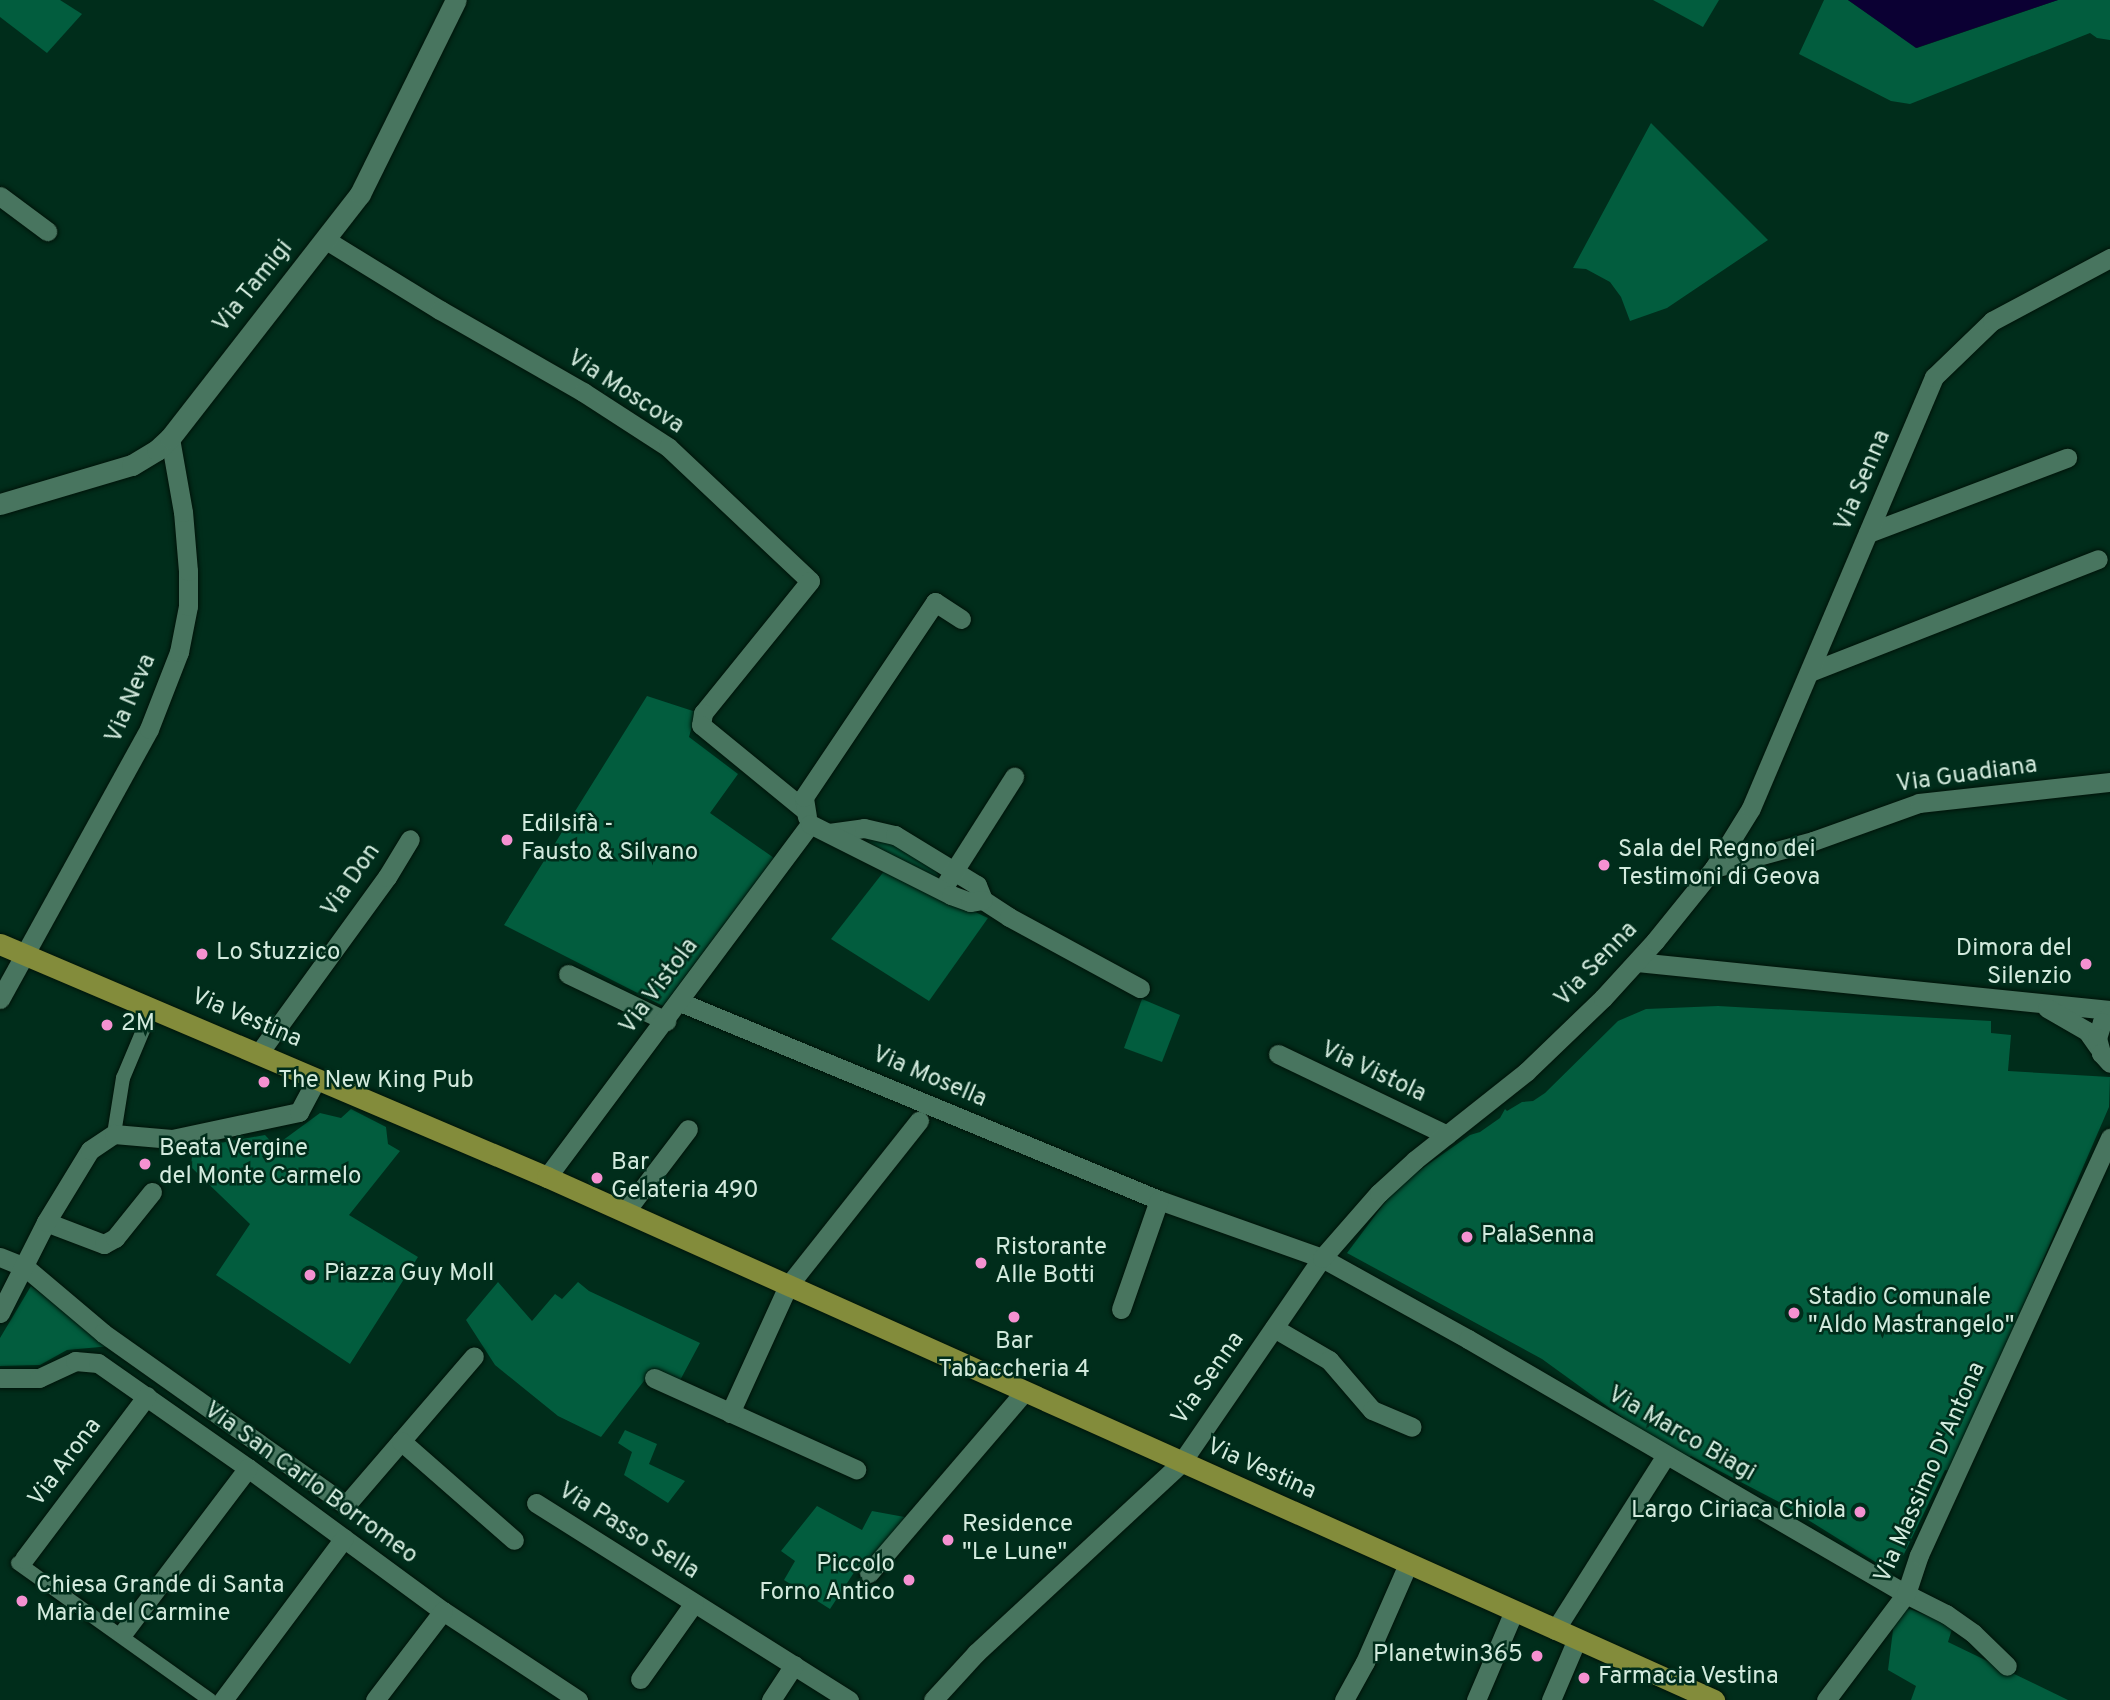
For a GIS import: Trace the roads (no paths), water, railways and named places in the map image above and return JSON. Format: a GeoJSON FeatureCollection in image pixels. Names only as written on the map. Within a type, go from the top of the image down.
{"type":"FeatureCollection","features":[{"type":"Feature","properties":{"kind":"main road","name":"Via Vestina"},"geometry":{"type":"LineString","coordinates":[[0,944],[547,1177],[1577,1639],[1691,1695],[1714,1700]]}},
{"type":"Feature","properties":{"kind":"street","name":"Via Tamigi"},"geometry":{"type":"LineString","coordinates":[[0,504],[132,465],[157,450],[170,438],[326,240],[367,182],[456,0]]}},
{"type":"Feature","properties":{"kind":"street"},"geometry":{"type":"LineString","coordinates":[[0,196],[47,231]]}},
{"type":"Feature","properties":{"kind":"street","name":"Via Moscova"},"geometry":{"type":"LineString","coordinates":[[326,240],[668,447],[810,581],[703,713],[701,725],[807,817]]}},
{"type":"Feature","properties":{"kind":"street","name":"Via Senna"},"geometry":{"type":"LineString","coordinates":[[933,1700],[976,1653],[1181,1463],[1322,1258],[1392,1181],[1526,1072],[1637,962],[1714,868],[1751,808],[1934,377],[1992,321],[2110,258]]}},
{"type":"Feature","properties":{"kind":"street","name":"Via Neva"},"geometry":{"type":"LineString","coordinates":[[0,999],[149,729],[179,652],[188,606],[188,571],[182,501],[170,438]]}},
{"type":"Feature","properties":{"kind":"street"},"geometry":{"type":"LineString","coordinates":[[1868,533],[2067,458]]}},
{"type":"Feature","properties":{"kind":"street"},"geometry":{"type":"LineString","coordinates":[[1810,672],[2098,559]]}},
{"type":"Feature","properties":{"kind":"street","name":"Via Vistola"},"geometry":{"type":"LineString","coordinates":[[547,1177],[680,1002],[807,817],[804,797],[935,602],[961,619]]}},
{"type":"Feature","properties":{"kind":"street"},"geometry":{"type":"LineString","coordinates":[[942,891],[1014,777]]}},
{"type":"Feature","properties":{"kind":"street","name":"Via Guadiana"},"geometry":{"type":"LineString","coordinates":[[1714,868],[1813,841],[1919,803],[2110,782]]}},
{"type":"Feature","properties":{"kind":"street"},"geometry":{"type":"LineString","coordinates":[[807,817],[829,833],[942,891],[970,902],[983,900],[1140,988]]}},
{"type":"Feature","properties":{"kind":"street"},"geometry":{"type":"LineString","coordinates":[[829,833],[864,828],[895,835],[977,885],[983,900]]}},
{"type":"Feature","properties":{"kind":"street","name":"Via Don"},"geometry":{"type":"LineString","coordinates":[[259,1053],[387,877],[410,839]]}},
{"type":"Feature","properties":{"kind":"street"},"geometry":{"type":"LineString","coordinates":[[1637,962],[2110,1010]]}},
{"type":"Feature","properties":{"kind":"street"},"geometry":{"type":"LineString","coordinates":[[568,974],[666,1021]]}},
{"type":"Feature","properties":{"kind":"street","name":"Via Mosella"},"geometry":{"type":"LineString","coordinates":[[680,1002],[1158,1200],[1322,1258]]}},
{"type":"Feature","properties":{"kind":"street"},"geometry":{"type":"LineString","coordinates":[[2040,1004],[2087,1031],[2110,1063]]}},
{"type":"Feature","properties":{"kind":"street"},"geometry":{"type":"LineString","coordinates":[[114,1134],[123,1078],[152,1009]]}},
{"type":"Feature","properties":{"kind":"street"},"geometry":{"type":"LineString","coordinates":[[2098,1047],[2098,1030],[2110,1016]]}},
{"type":"Feature","properties":{"kind":"street","name":"Via Vistola"},"geometry":{"type":"LineString","coordinates":[[1278,1054],[1447,1135]]}},
{"type":"Feature","properties":{"kind":"street"},"geometry":{"type":"LineString","coordinates":[[0,1313],[46,1222],[90,1150],[114,1134],[173,1139],[299,1112],[317,1078]]}},
{"type":"Feature","properties":{"kind":"street"},"geometry":{"type":"LineString","coordinates":[[730,1413],[788,1286],[919,1121]]}},
{"type":"Feature","properties":{"kind":"street"},"geometry":{"type":"LineString","coordinates":[[625,1212],[688,1129]]}},
{"type":"Feature","properties":{"kind":"street","name":"Via Massimo D'Antona"},"geometry":{"type":"LineString","coordinates":[[1826,1700],[1906,1594],[1919,1555],[2110,1138]]}},
{"type":"Feature","properties":{"kind":"street"},"geometry":{"type":"LineString","coordinates":[[46,1222],[104,1244],[115,1238],[152,1192]]}},
{"type":"Feature","properties":{"kind":"street"},"geometry":{"type":"LineString","coordinates":[[1121,1309],[1158,1200]]}},
{"type":"Feature","properties":{"kind":"street"},"geometry":{"type":"LineString","coordinates":[[0,1257],[25,1267],[103,1333],[346,1504],[474,1356]]}},
{"type":"Feature","properties":{"kind":"street","name":"Via Marco Biagi"},"geometry":{"type":"LineString","coordinates":[[1322,1258],[1906,1594],[1955,1619],[2007,1666]]}},
{"type":"Feature","properties":{"kind":"street"},"geometry":{"type":"LineString","coordinates":[[1274,1328],[1329,1360],[1371,1410],[1412,1427]]}},
{"type":"Feature","properties":{"kind":"street","name":"Via San Carlo Borromeo"},"geometry":{"type":"LineString","coordinates":[[0,1378],[39,1378],[75,1361],[98,1363],[248,1468],[443,1611],[578,1700]]}},
{"type":"Feature","properties":{"kind":"street"},"geometry":{"type":"LineString","coordinates":[[654,1378],[856,1469]]}},
{"type":"Feature","properties":{"kind":"street"},"geometry":{"type":"LineString","coordinates":[[869,1573],[1024,1392]]}},
{"type":"Feature","properties":{"kind":"street","name":"Via Arona"},"geometry":{"type":"LineString","coordinates":[[21,1561],[146,1396]]}},
{"type":"Feature","properties":{"kind":"street"},"geometry":{"type":"LineString","coordinates":[[401,1441],[514,1540]]}},
{"type":"Feature","properties":{"kind":"street"},"geometry":{"type":"LineString","coordinates":[[1555,1630],[1667,1455]]}},
{"type":"Feature","properties":{"kind":"street"},"geometry":{"type":"LineString","coordinates":[[122,1635],[248,1468]]}},
{"type":"Feature","properties":{"kind":"street","name":"Via Passo Sella"},"geometry":{"type":"LineString","coordinates":[[536,1503],[849,1700]]}},
{"type":"Feature","properties":{"kind":"street"},"geometry":{"type":"LineString","coordinates":[[223,1700],[344,1538]]}},
{"type":"Feature","properties":{"kind":"street"},"geometry":{"type":"LineString","coordinates":[[21,1561],[210,1700]]}},
{"type":"Feature","properties":{"kind":"street"},"geometry":{"type":"LineString","coordinates":[[1344,1700],[1365,1662],[1408,1564]]}},
{"type":"Feature","properties":{"kind":"street","name":"Via Passo Sella"},"geometry":{"type":"LineString","coordinates":[[640,1679],[694,1603]]}},
{"type":"Feature","properties":{"kind":"street"},"geometry":{"type":"LineString","coordinates":[[375,1700],[443,1611]]}},
{"type":"Feature","properties":{"kind":"street"},"geometry":{"type":"LineString","coordinates":[[1476,1700],[1514,1611]]}},
{"type":"Feature","properties":{"kind":"street"},"geometry":{"type":"LineString","coordinates":[[1551,1700],[1577,1639]]}},
{"type":"Feature","properties":{"kind":"street"},"geometry":{"type":"LineString","coordinates":[[771,1700],[794,1665]]}},
{"type":"Feature","properties":{"kind":"place","name":"Edilsifà - Fausto & Silvano"},"geometry":{"type":"Point","coordinates":[507,840]}},
{"type":"Feature","properties":{"kind":"place","name":"Sala del Regno dei Testimoni di Geova"},"geometry":{"type":"Point","coordinates":[1604,865]}},
{"type":"Feature","properties":{"kind":"place","name":"Lo Stuzzico"},"geometry":{"type":"Point","coordinates":[202,954]}},
{"type":"Feature","properties":{"kind":"place","name":"Dimora del Silenzio"},"geometry":{"type":"Point","coordinates":[2086,964]}},
{"type":"Feature","properties":{"kind":"place","name":"2M"},"geometry":{"type":"Point","coordinates":[107,1025]}},
{"type":"Feature","properties":{"kind":"place","name":"The New King Pub"},"geometry":{"type":"Point","coordinates":[264,1082]}},
{"type":"Feature","properties":{"kind":"place","name":"Beata Vergine del Monte Carmelo"},"geometry":{"type":"Point","coordinates":[145,1164]}},
{"type":"Feature","properties":{"kind":"place","name":"Bar Gelateria 490"},"geometry":{"type":"Point","coordinates":[597,1178]}},
{"type":"Feature","properties":{"kind":"place","name":"PalaSenna"},"geometry":{"type":"Point","coordinates":[1467,1237]}},
{"type":"Feature","properties":{"kind":"place","name":"Ristorante Alle Botti"},"geometry":{"type":"Point","coordinates":[981,1263]}},
{"type":"Feature","properties":{"kind":"place","name":"Piazza Guy Moll"},"geometry":{"type":"Point","coordinates":[310,1275]}},
{"type":"Feature","properties":{"kind":"place","name":"Stadio Comunale \"Aldo Mastrangelo\""},"geometry":{"type":"Point","coordinates":[1794,1313]}},
{"type":"Feature","properties":{"kind":"place","name":"Bar Tabaccheria 4"},"geometry":{"type":"Point","coordinates":[1014,1317]}},
{"type":"Feature","properties":{"kind":"place","name":"Largo Ciriaca Chiola"},"geometry":{"type":"Point","coordinates":[1860,1512]}},
{"type":"Feature","properties":{"kind":"place","name":"Residence \"Le Lune\""},"geometry":{"type":"Point","coordinates":[948,1540]}},
{"type":"Feature","properties":{"kind":"place","name":"Piccolo Forno Antico"},"geometry":{"type":"Point","coordinates":[909,1580]}},
{"type":"Feature","properties":{"kind":"place","name":"Chiesa Grande di Santa Maria del Carmine"},"geometry":{"type":"Point","coordinates":[22,1601]}},
{"type":"Feature","properties":{"kind":"place","name":"Planetwin365"},"geometry":{"type":"Point","coordinates":[1537,1656]}},
{"type":"Feature","properties":{"kind":"place","name":"Farmacia Vestina"},"geometry":{"type":"Point","coordinates":[1584,1678]}}]}
